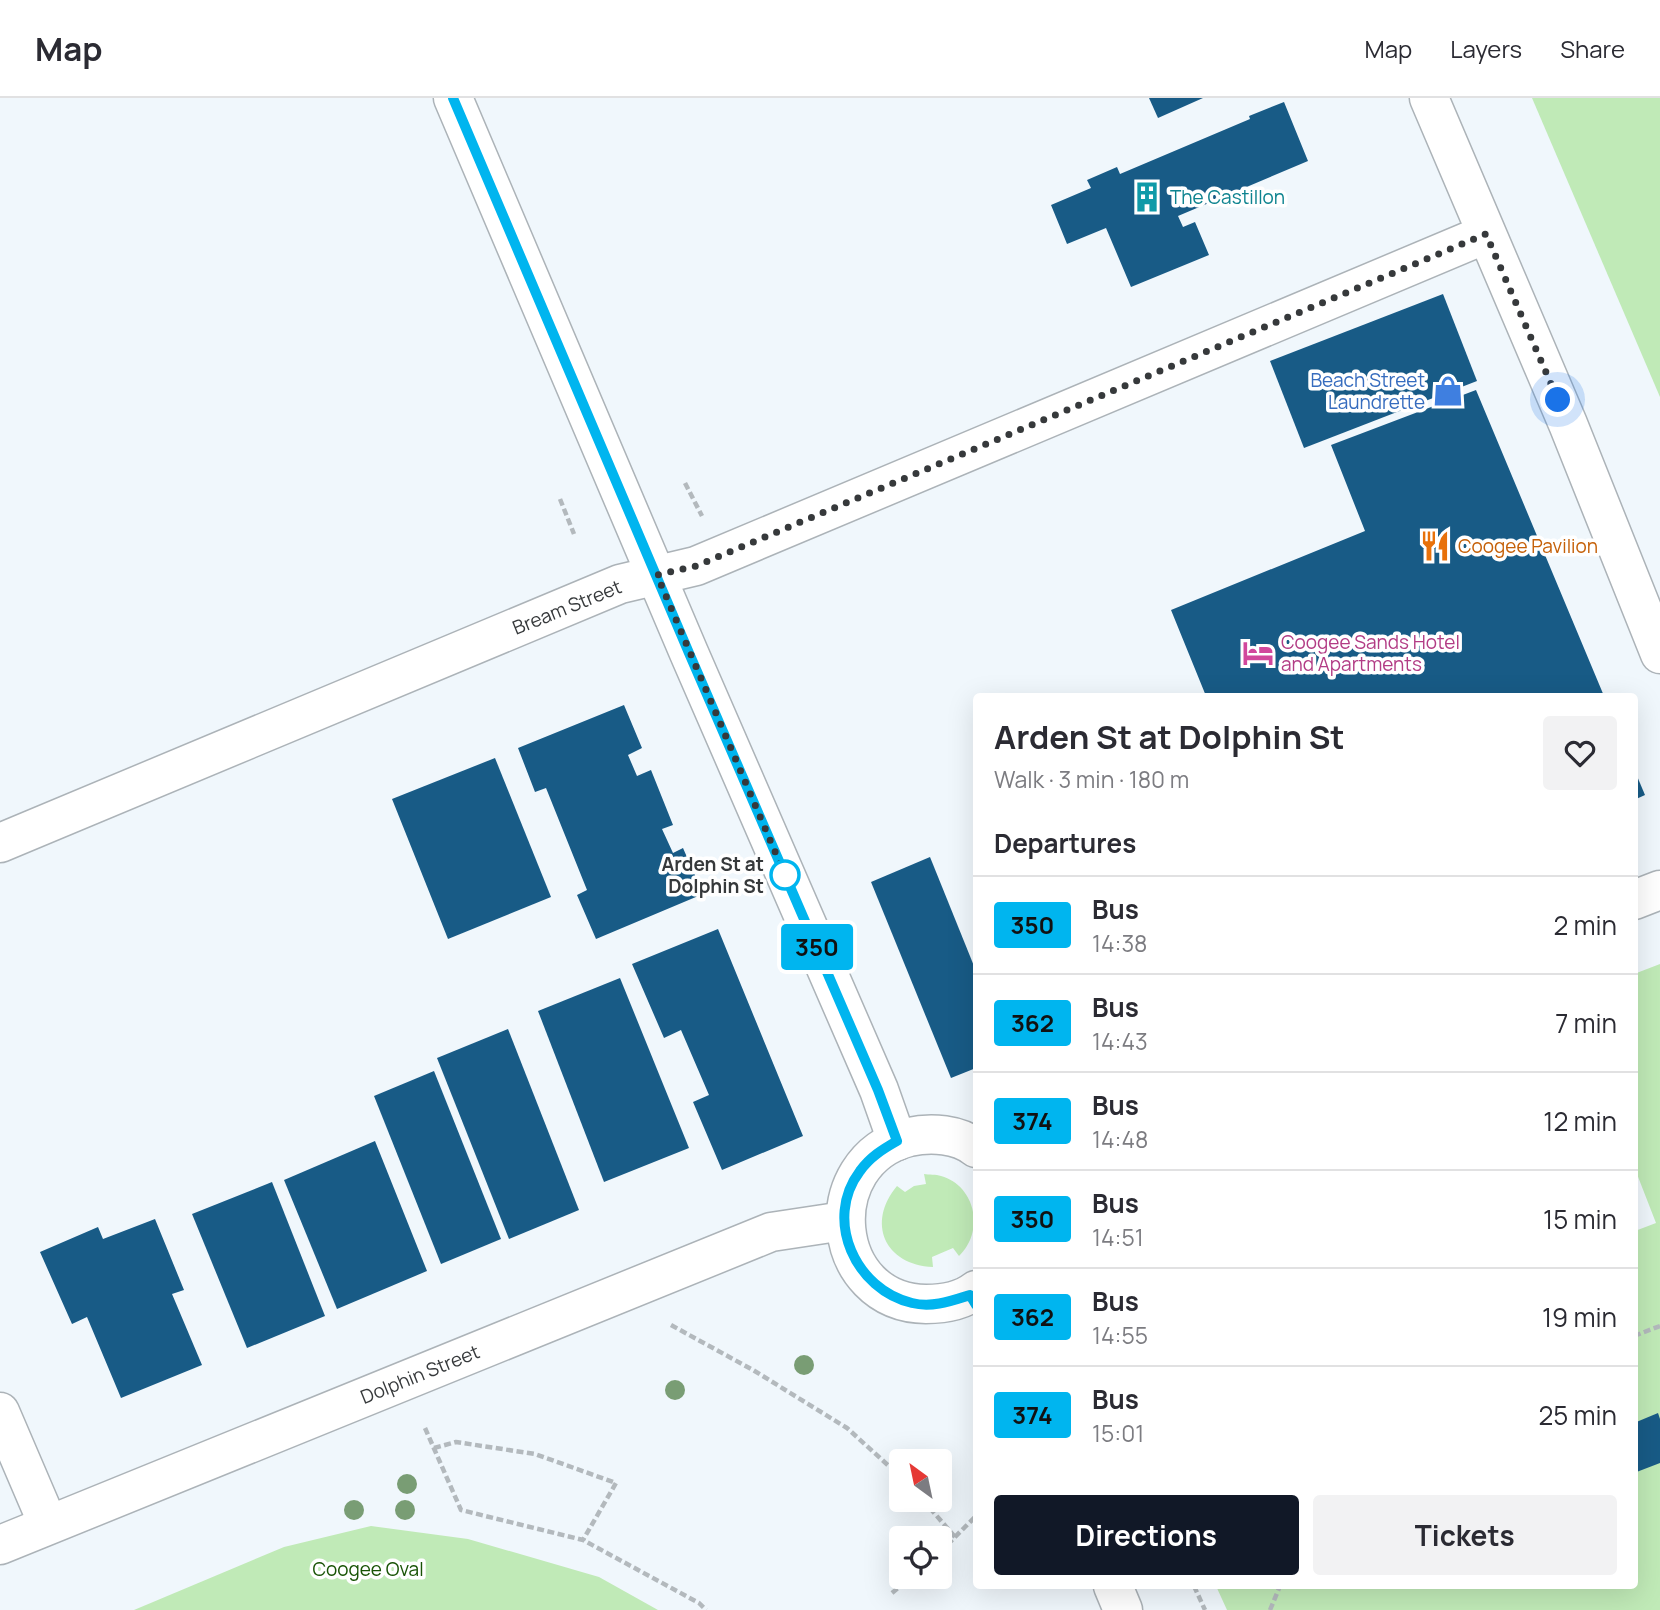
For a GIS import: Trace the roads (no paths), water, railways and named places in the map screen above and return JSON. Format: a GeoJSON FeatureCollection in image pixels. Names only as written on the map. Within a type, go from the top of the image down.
{"type":"FeatureCollection","features":[{"type":"Feature","properties":{"kind":"street"},"geometry":{"type":"LineString","coordinates":[[453,98],[873,1077],[897,1141]]}},
{"type":"Feature","properties":{"kind":"street"},"geometry":{"type":"LineString","coordinates":[[1429,98],[1568,424],[1660,654]]}},
{"type":"Feature","properties":{"kind":"street","name":"Bream Street"},"geometry":{"type":"LineString","coordinates":[[0,843],[620,584],[696,566],[1486,234]]}},
{"type":"Feature","properties":{"kind":"street"},"geometry":{"type":"LineString","coordinates":[[1638,898],[1660,890]]}},
{"type":"Feature","properties":{"kind":"street"},"geometry":{"type":"LineString","coordinates":[[973,1147],[948,1136],[922,1134],[897,1141],[875,1154],[858,1173],[848,1196],[844,1221],[849,1250],[864,1274],[886,1293],[913,1304],[942,1304],[973,1297]]}},
{"type":"Feature","properties":{"kind":"street","name":"Dolphin Street"},"geometry":{"type":"LineString","coordinates":[[0,1545],[771,1232],[844,1221]]}},
{"type":"Feature","properties":{"kind":"street"},"geometry":{"type":"LineString","coordinates":[[0,1412],[48,1524]]}},
{"type":"Feature","properties":{"kind":"street"},"geometry":{"type":"LineString","coordinates":[[1114,1589],[1123,1610]]}},
{"type":"Feature","properties":{"kind":"place","name":"The Castillon"},"geometry":{"type":"Point","coordinates":[1147,197]}},
{"type":"Feature","properties":{"kind":"place","name":"Beach Street Laundrette"},"geometry":{"type":"Point","coordinates":[1448,391]}},
{"type":"Feature","properties":{"kind":"place","name":"Coogee Pavilion"},"geometry":{"type":"Point","coordinates":[1435,546]}},
{"type":"Feature","properties":{"kind":"place","name":"Coogee Sands Hotel and Apartments"},"geometry":{"type":"Point","coordinates":[1258,653]}},
{"type":"Feature","properties":{"kind":"place","name":"Arden St at Dolphin St"},"geometry":{"type":"Point","coordinates":[785,875]}},
{"type":"Feature","properties":{"kind":"park label","name":"Coogee Oval"},"geometry":{"type":"Point","coordinates":[368,1569]}}]}
